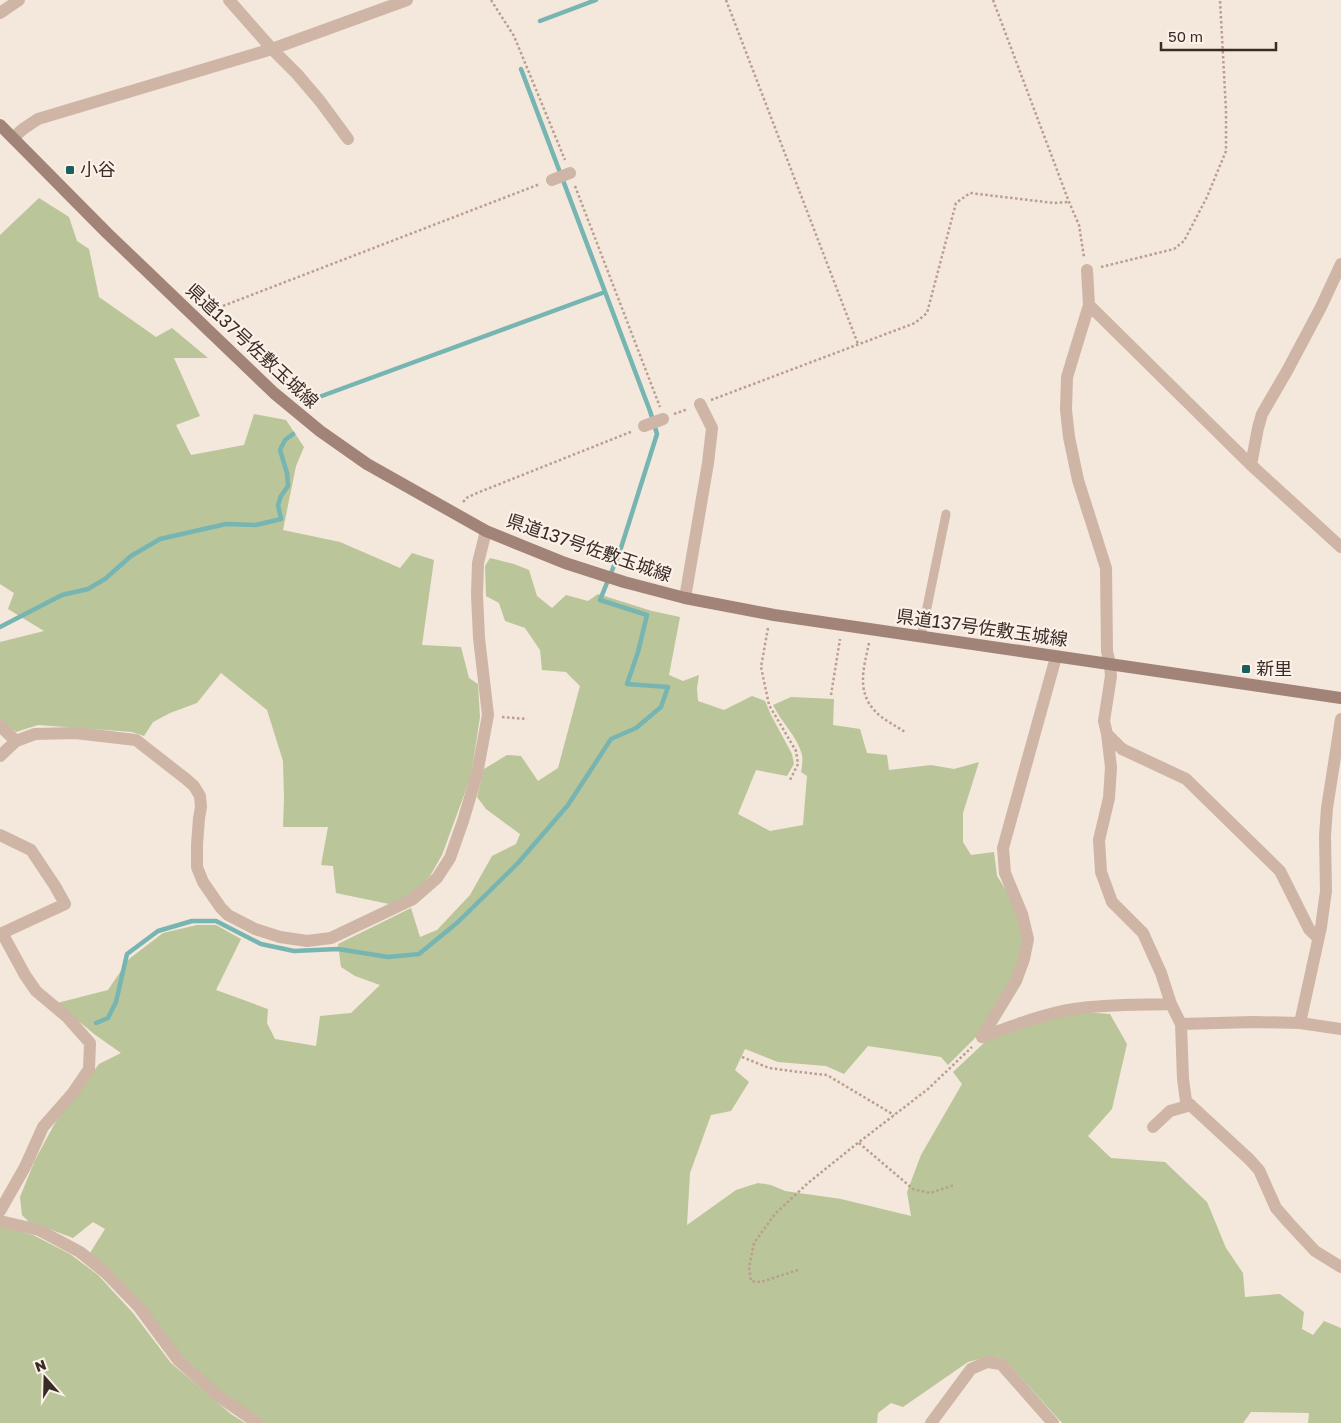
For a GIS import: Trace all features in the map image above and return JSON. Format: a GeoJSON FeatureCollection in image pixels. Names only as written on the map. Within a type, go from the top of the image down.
{"type":"FeatureCollection","features":[{"type":"Feature","properties":{"kind":"main road","name":"県道137号佐敷玉城線"},"geometry":{"type":"LineString","coordinates":[[0,125],[107,233],[274,393],[320,431],[367,464],[486,531],[600,574],[685,598],[871,630],[1341,698]]}},
{"type":"Feature","properties":{"kind":"street"},"geometry":{"type":"LineString","coordinates":[[0,13],[19,0]]}},
{"type":"Feature","properties":{"kind":"street"},"geometry":{"type":"LineString","coordinates":[[229,0],[297,74],[348,139]]}},
{"type":"Feature","properties":{"kind":"street"},"geometry":{"type":"LineString","coordinates":[[13,138],[38,119],[272,49],[407,0]]}},
{"type":"Feature","properties":{"kind":"street"},"geometry":{"type":"LineString","coordinates":[[552,180],[569,173]]}},
{"type":"Feature","properties":{"kind":"street"},"geometry":{"type":"LineString","coordinates":[[1251,465],[1262,414],[1321,307],[1341,264]]}},
{"type":"Feature","properties":{"kind":"street"},"geometry":{"type":"LineString","coordinates":[[1087,270],[1089,305],[1067,377],[1066,410],[1069,437],[1078,480],[1106,568],[1107,651],[1110,665],[1110,682],[1104,721],[1111,767],[1109,798],[1099,840],[1101,872],[1112,902],[1143,932],[1161,973],[1171,1004],[1181,1024],[1183,1079],[1186,1101],[1259,1170],[1276,1208],[1315,1251],[1341,1267]]}},
{"type":"Feature","properties":{"kind":"street"},"geometry":{"type":"LineString","coordinates":[[1089,305],[1251,465],[1341,547]]}},
{"type":"Feature","properties":{"kind":"street"},"geometry":{"type":"LineString","coordinates":[[685,598],[708,463],[712,428],[700,404]]}},
{"type":"Feature","properties":{"kind":"street"},"geometry":{"type":"LineString","coordinates":[[644,426],[663,418]]}},
{"type":"Feature","properties":{"kind":"street"},"geometry":{"type":"LineString","coordinates":[[0,756],[16,740],[35,734],[75,733],[136,740],[186,778],[200,796],[197,867],[202,882],[221,908],[228,915],[255,929],[280,937],[307,941],[331,938],[413,900],[437,878],[450,858],[476,774],[488,715],[479,638],[477,596],[478,563],[486,531]]}},
{"type":"Feature","properties":{"kind":"street"},"geometry":{"type":"LineString","coordinates":[[982,1037],[1016,981],[1024,959],[1028,939],[1022,914],[1005,873],[1003,848],[1056,656]]}},
{"type":"Feature","properties":{"kind":"street"},"geometry":{"type":"LineString","coordinates":[[1300,1022],[1326,892],[1325,836],[1327,808],[1341,720]]}},
{"type":"Feature","properties":{"kind":"street"},"geometry":{"type":"LineString","coordinates":[[0,726],[16,740]]}},
{"type":"Feature","properties":{"kind":"street"},"geometry":{"type":"LineString","coordinates":[[1107,734],[1122,749],[1186,779],[1200,792],[1280,871],[1309,930],[1318,938]]}},
{"type":"Feature","properties":{"kind":"street"},"geometry":{"type":"LineString","coordinates":[[0,835],[31,850],[65,904],[1,934],[36,991],[67,1017],[90,1043],[89,1069],[72,1094],[43,1127],[25,1167],[0,1211]]}},
{"type":"Feature","properties":{"kind":"street"},"geometry":{"type":"LineString","coordinates":[[982,1037],[1036,1018],[1075,1009],[1118,1005],[1171,1004]]}},
{"type":"Feature","properties":{"kind":"street"},"geometry":{"type":"LineString","coordinates":[[1181,1024],[1300,1022],[1341,1029]]}},
{"type":"Feature","properties":{"kind":"street"},"geometry":{"type":"LineString","coordinates":[[1153,1127],[1170,1111],[1191,1105]]}},
{"type":"Feature","properties":{"kind":"street"},"geometry":{"type":"LineString","coordinates":[[0,1221],[39,1230],[80,1252],[106,1273],[138,1306],[178,1360],[217,1396],[257,1423]]}},
{"type":"Feature","properties":{"kind":"street"},"geometry":{"type":"LineString","coordinates":[[931,1423],[971,1369],[987,1362],[1001,1364],[1054,1423]]}},
{"type":"Feature","properties":{"kind":"lane"},"geometry":{"type":"LineString","coordinates":[[921,637],[946,514]]}},
{"type":"Feature","properties":{"kind":"path"},"geometry":{"type":"LineString","coordinates":[[491,0],[514,36],[663,418],[915,323],[927,313],[956,204],[970,193],[1054,203],[1069,202]]}},
{"type":"Feature","properties":{"kind":"path"},"geometry":{"type":"LineString","coordinates":[[726,0],[858,344]]}},
{"type":"Feature","properties":{"kind":"path"},"geometry":{"type":"LineString","coordinates":[[992,0],[1078,225],[1087,270],[1174,249],[1184,241],[1207,197],[1226,151],[1226,110],[1220,0]]}},
{"type":"Feature","properties":{"kind":"path"},"geometry":{"type":"LineString","coordinates":[[202,324],[208,314],[215,309],[552,180]]}},
{"type":"Feature","properties":{"kind":"path"},"geometry":{"type":"LineString","coordinates":[[456,515],[462,503],[477,492],[644,426]]}},
{"type":"Feature","properties":{"kind":"path"},"geometry":{"type":"LineString","coordinates":[[771,614],[762,667],[769,705],[796,751],[798,764],[790,780]]}},
{"type":"Feature","properties":{"kind":"path"},"geometry":{"type":"LineString","coordinates":[[831,695],[842,625]]}},
{"type":"Feature","properties":{"kind":"path"},"geometry":{"type":"LineString","coordinates":[[871,630],[862,678],[865,695],[875,712],[905,732]]}},
{"type":"Feature","properties":{"kind":"path"},"geometry":{"type":"LineString","coordinates":[[488,715],[527,719]]}},
{"type":"Feature","properties":{"kind":"path"},"geometry":{"type":"LineString","coordinates":[[798,1270],[761,1282],[751,1281],[749,1267],[754,1243],[775,1214],[808,1184],[928,1089],[982,1037]]}},
{"type":"Feature","properties":{"kind":"path"},"geometry":{"type":"LineString","coordinates":[[742,1057],[769,1068],[827,1075],[894,1115]]}},
{"type":"Feature","properties":{"kind":"path"},"geometry":{"type":"LineString","coordinates":[[859,1143],[913,1189],[930,1193],[954,1185]]}},
{"type":"Feature","properties":{"kind":"green space"},"geometry":{"type":"Polygon","coordinates":[[[39,198],[69,217],[77,241],[89,249],[99,297],[156,337],[172,328],[208,358],[174,358],[200,416],[176,425],[191,455],[244,445],[254,414],[286,420],[304,447],[296,466],[283,530],[340,542],[400,568],[412,553],[434,560],[422,645],[461,647],[469,678],[478,684],[480,717],[471,776],[442,855],[430,876],[409,896],[389,904],[336,893],[333,866],[321,865],[328,827],[283,827],[283,761],[267,710],[221,673],[197,703],[170,713],[153,722],[144,736],[132,732],[38,725],[16,732],[0,720],[0,642],[44,631],[8,609],[14,593],[0,584],[0,235],[39,198]]]}},
{"type":"Feature","properties":{"kind":"green space"},"geometry":{"type":"Polygon","coordinates":[[[490,558],[529,570],[537,596],[552,608],[566,595],[588,601],[598,594],[652,611],[680,617],[669,675],[683,681],[699,675],[698,701],[724,710],[752,696],[765,701],[792,754],[794,764],[787,776],[756,770],[738,814],[770,831],[803,825],[807,776],[801,772],[802,755],[797,742],[773,705],[791,697],[834,699],[833,725],[860,729],[867,753],[887,755],[889,770],[931,765],[954,769],[979,762],[963,813],[963,842],[971,855],[994,852],[997,876],[1011,898],[1023,935],[1019,962],[1012,983],[978,1035],[948,1065],[941,1057],[868,1046],[844,1074],[826,1066],[778,1062],[745,1049],[735,1070],[749,1082],[731,1111],[711,1115],[690,1173],[687,1225],[736,1190],[758,1183],[771,1185],[785,1191],[841,1199],[911,1216],[907,1192],[921,1155],[962,1084],[953,1072],[986,1041],[1045,1020],[1083,1012],[1110,1014],[1127,1044],[1112,1109],[1088,1136],[1111,1158],[1165,1162],[1207,1202],[1226,1248],[1243,1273],[1245,1297],[1280,1294],[1304,1312],[1302,1329],[1313,1335],[1324,1321],[1341,1328],[1341,1423],[1308,1423],[1309,1413],[1251,1412],[1243,1423],[1062,1423],[1003,1358],[987,1357],[968,1362],[903,1407],[891,1403],[878,1413],[877,1423],[263,1423],[220,1391],[180,1354],[90,1253],[105,1229],[93,1222],[73,1238],[31,1224],[22,1215],[20,1197],[35,1160],[55,1123],[99,1064],[121,1053],[94,1034],[57,1003],[108,990],[129,959],[163,933],[197,925],[216,925],[241,939],[216,990],[268,1009],[267,1023],[275,1039],[316,1046],[320,1016],[351,1013],[380,985],[355,976],[341,967],[338,944],[411,908],[420,937],[437,930],[470,895],[492,856],[516,844],[520,834],[486,809],[477,797],[484,769],[507,755],[521,756],[538,781],[558,768],[580,686],[566,672],[542,670],[540,650],[525,628],[505,621],[499,603],[486,596],[485,566],[490,558]]]}},
{"type":"Feature","properties":{"kind":"green space"},"geometry":{"type":"Polygon","coordinates":[[[0,1226],[33,1235],[70,1254],[98,1275],[133,1313],[171,1363],[231,1414],[245,1423],[0,1423],[0,1226]]]}},
{"type":"Feature","properties":{"kind":"waterway"},"geometry":{"type":"LineString","coordinates":[[540,21],[596,0]]}},
{"type":"Feature","properties":{"kind":"waterway"},"geometry":{"type":"LineString","coordinates":[[96,1023],[108,1018],[116,1002],[127,954],[158,931],[192,921],[216,921],[261,944],[294,951],[338,949],[388,957],[419,954],[458,922],[518,863],[568,805],[611,739],[636,728],[661,707],[668,687],[627,684],[638,652],[647,615],[600,600],[620,551],[657,434],[521,69]]}},
{"type":"Feature","properties":{"kind":"waterway"},"geometry":{"type":"LineString","coordinates":[[319,397],[605,292]]}},
{"type":"Feature","properties":{"kind":"waterway"},"geometry":{"type":"LineString","coordinates":[[0,627],[62,595],[88,589],[105,579],[131,556],[160,539],[226,524],[256,525],[281,519],[278,505],[281,496],[288,486],[287,473],[280,450],[285,440],[293,434]]}},
{"type":"Feature","properties":{"kind":"place","name":"小谷"},"geometry":{"type":"Point","coordinates":[70,170]}},
{"type":"Feature","properties":{"kind":"place","name":"新里"},"geometry":{"type":"Point","coordinates":[1246,669]}}]}
